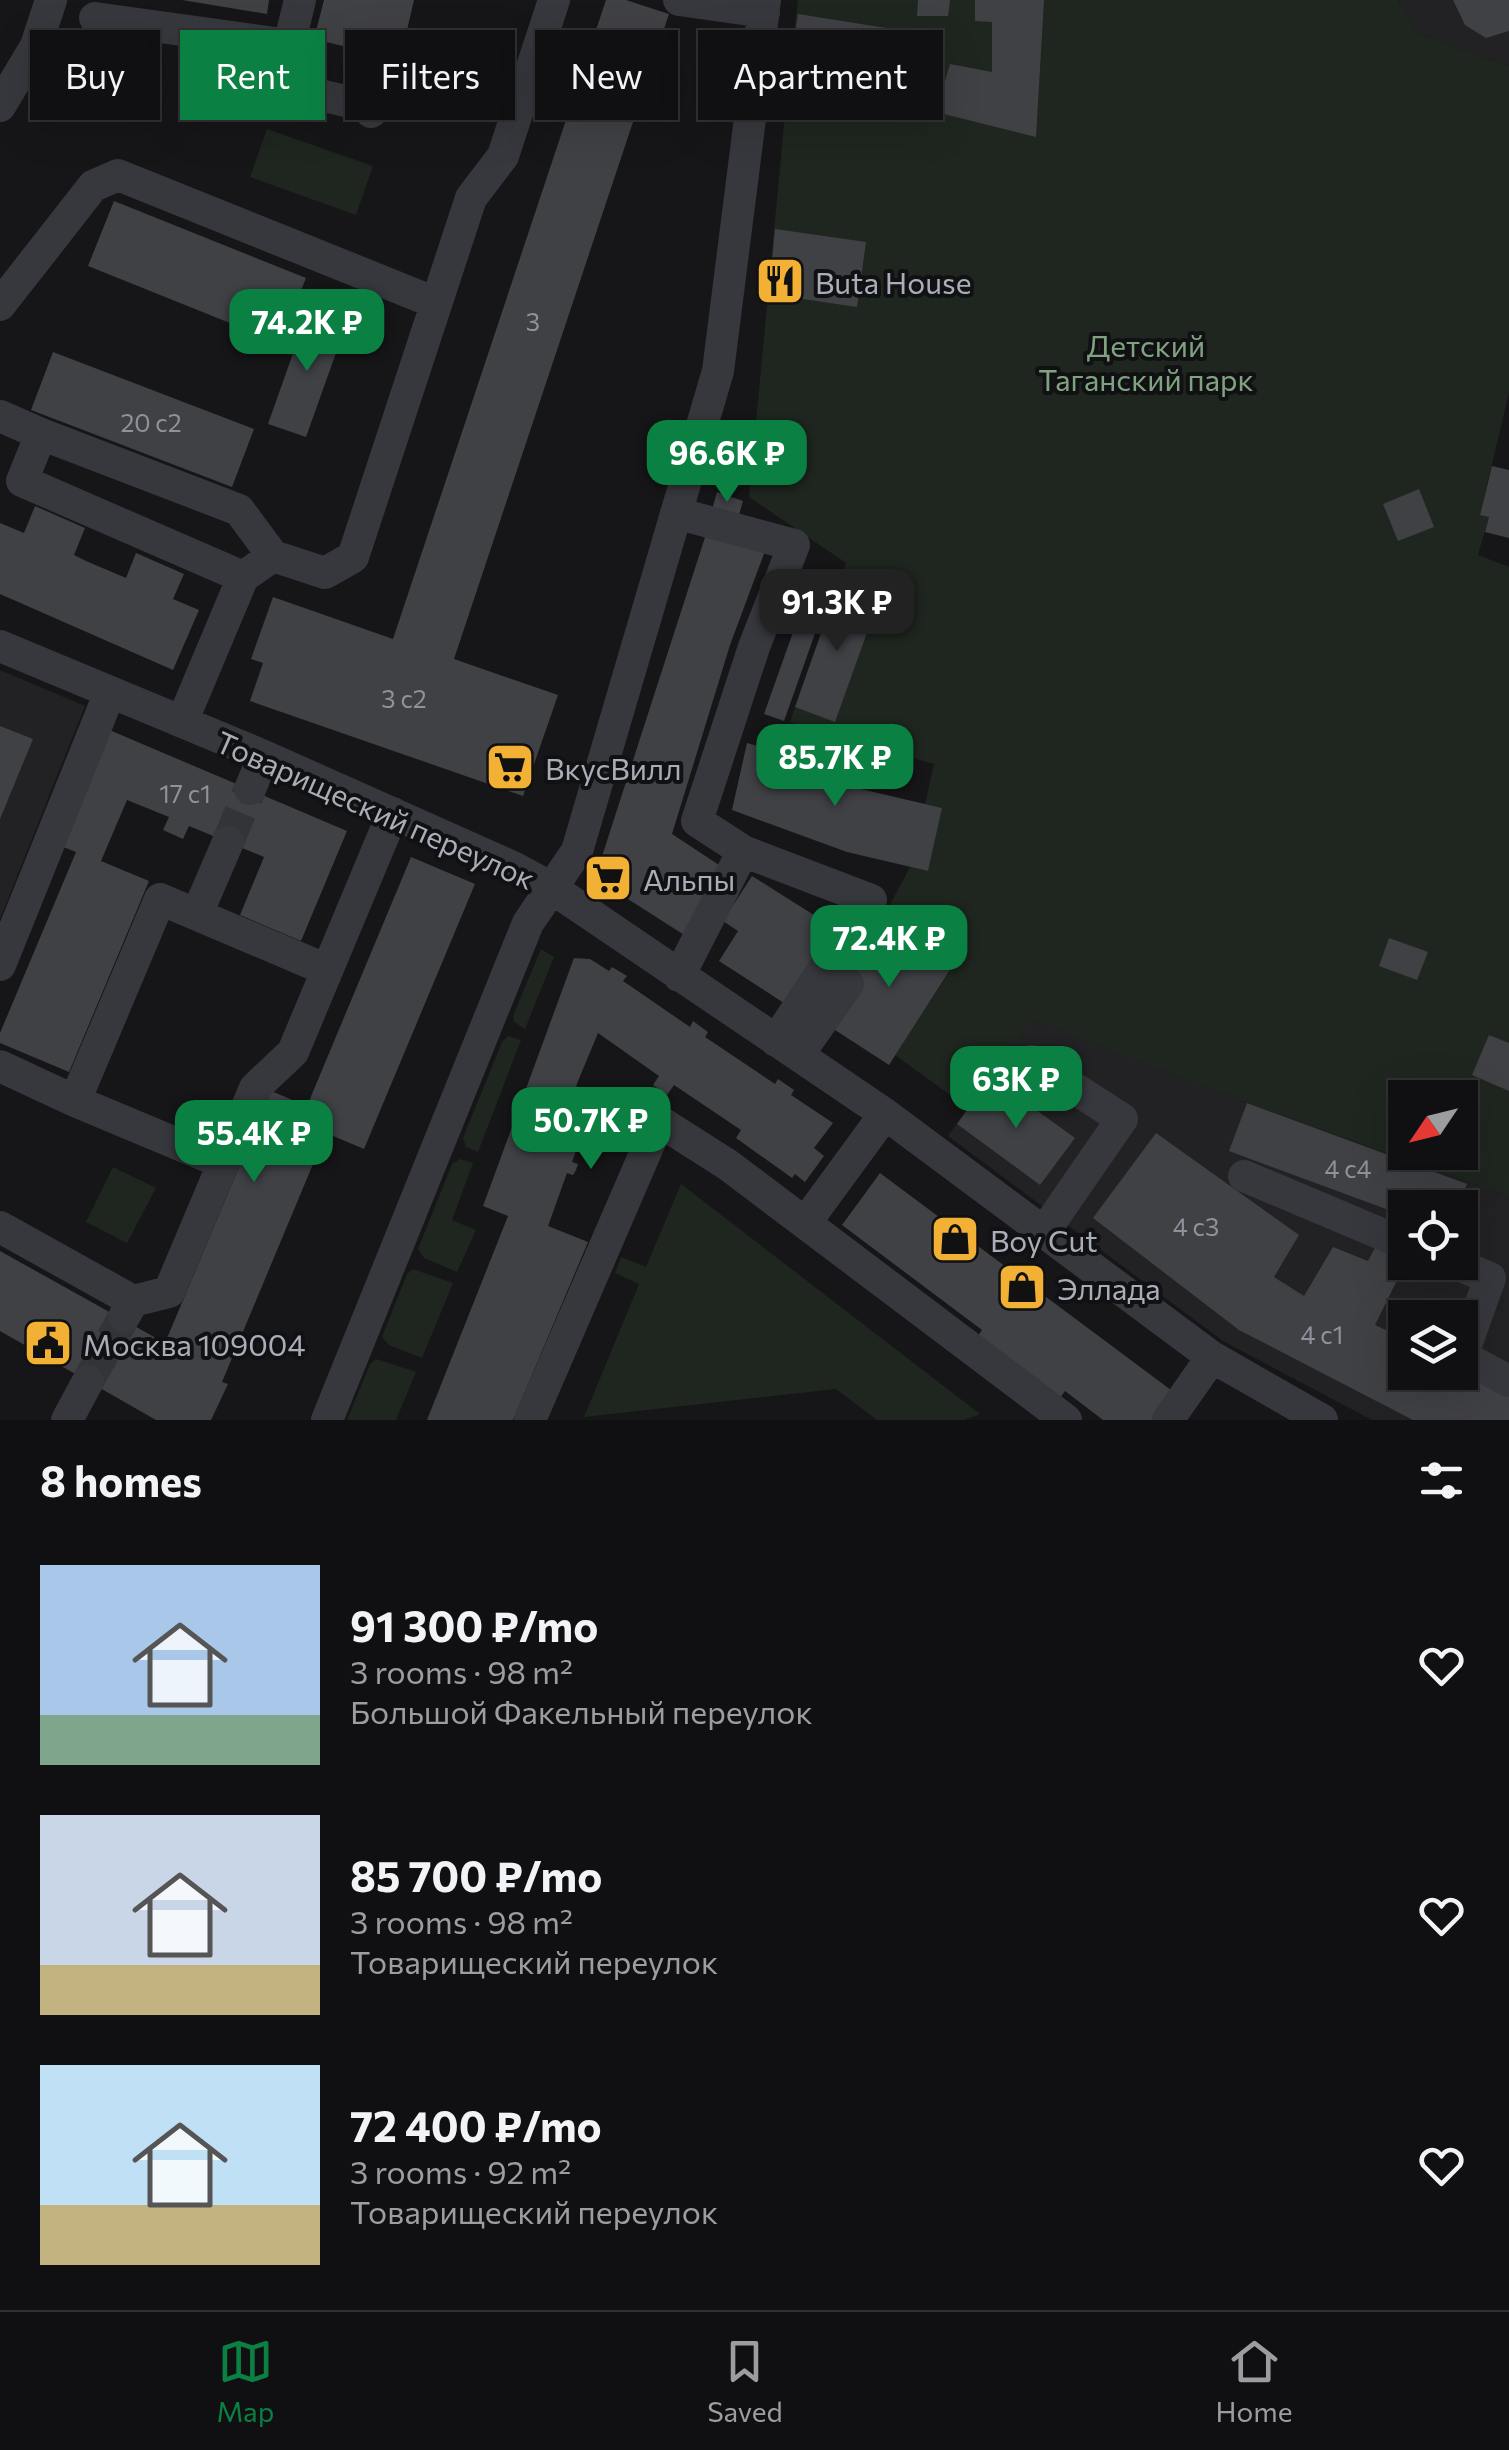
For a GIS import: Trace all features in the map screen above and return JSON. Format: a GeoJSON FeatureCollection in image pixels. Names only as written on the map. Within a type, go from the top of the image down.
{"type":"FeatureCollection","features":[{"type":"Feature","properties":{"kind":"street"},"geometry":{"type":"LineString","coordinates":[[0,106],[36,46],[50,0]]}},
{"type":"Feature","properties":{"kind":"street"},"geometry":{"type":"LineString","coordinates":[[293,30],[300,0]]}},
{"type":"Feature","properties":{"kind":"street"},"geometry":{"type":"LineString","coordinates":[[0,416],[240,510],[273,556],[325,573],[353,557],[471,198],[502,156],[554,0]]}},
{"type":"Feature","properties":{"kind":"street"},"geometry":{"type":"LineString","coordinates":[[328,1420],[528,923],[577,850],[718,372],[764,6],[679,0]]}},
{"type":"Feature","properties":{"kind":"street"},"geometry":{"type":"LineString","coordinates":[[95,18],[181,30]]}},
{"type":"Feature","properties":{"kind":"street"},"geometry":{"type":"LineString","coordinates":[[0,305],[93,186],[118,175],[436,303]]}},
{"type":"Feature","properties":{"kind":"street"},"geometry":{"type":"LineString","coordinates":[[41,434],[22,480],[243,577]]}},
{"type":"Feature","properties":{"kind":"street"},"geometry":{"type":"LineString","coordinates":[[676,512],[794,545],[754,647],[696,821],[743,850],[870,900]]}},
{"type":"Feature","properties":{"kind":"street"},"geometry":{"type":"LineString","coordinates":[[182,722],[243,577],[273,556]]}},
{"type":"Feature","properties":{"kind":"street","name":"Товарищеский переулок"},"geometry":{"type":"LineString","coordinates":[[0,646],[264,756],[550,887],[884,1114],[1286,1412],[1322,1420]]}},
{"type":"Feature","properties":{"kind":"street"},"geometry":{"type":"LineString","coordinates":[[0,965],[110,692]]}},
{"type":"Feature","properties":{"kind":"street"},"geometry":{"type":"LineString","coordinates":[[250,789],[264,756]]}},
{"type":"Feature","properties":{"kind":"street"},"geometry":{"type":"LineString","coordinates":[[0,1227],[128,1310],[170,1292],[255,1088],[293,1052],[393,813]]}},
{"type":"Feature","properties":{"kind":"street"},"geometry":{"type":"LineString","coordinates":[[197,914],[228,842]]}},
{"type":"Feature","properties":{"kind":"street"},"geometry":{"type":"LineString","coordinates":[[679,976],[743,850]]}},
{"type":"Feature","properties":{"kind":"street"},"geometry":{"type":"LineString","coordinates":[[75,1100],[160,899],[328,970]]}},
{"type":"Feature","properties":{"kind":"street"},"geometry":{"type":"LineString","coordinates":[[787,1048],[836,950]]}},
{"type":"Feature","properties":{"kind":"street"},"geometry":{"type":"LineString","coordinates":[[787,1048],[848,984]]}},
{"type":"Feature","properties":{"kind":"street"},"geometry":{"type":"LineString","coordinates":[[1032,1061],[1122,1120],[1044,1232]]}},
{"type":"Feature","properties":{"kind":"street"},"geometry":{"type":"LineString","coordinates":[[0,1066],[223,1163]]}},
{"type":"Feature","properties":{"kind":"street"},"geometry":{"type":"LineString","coordinates":[[806,1222],[884,1114]]}},
{"type":"Feature","properties":{"kind":"street"},"geometry":{"type":"LineString","coordinates":[[530,1420],[659,1121],[806,1222],[1066,1420]]}},
{"type":"Feature","properties":{"kind":"street"},"geometry":{"type":"LineString","coordinates":[[1244,1176],[1388,1237]]}},
{"type":"Feature","properties":{"kind":"street"},"geometry":{"type":"LineString","coordinates":[[1478,1273],[1490,1278],[1462,1356],[1509,1380]]}},
{"type":"Feature","properties":{"kind":"street"},"geometry":{"type":"LineString","coordinates":[[1168,1420],[1212,1357]]}},
{"type":"Feature","properties":{"kind":"street"},"geometry":{"type":"LineString","coordinates":[[67,1420],[88,1382]]}},
{"type":"Feature","properties":{"kind":"shaded area"},"geometry":{"type":"Polygon","coordinates":[[[1398,0],[1509,0],[1509,66],[1416,32],[1398,0]]]}},
{"type":"Feature","properties":{"kind":"shaded area"},"geometry":{"type":"Polygon","coordinates":[[[0,670],[85,706],[0,919],[0,670]]]}},
{"type":"Feature","properties":{"kind":"shaded area"},"geometry":{"type":"Polygon","coordinates":[[[1033,1019],[1388,1154],[1388,1170],[1434,1170],[1509,1197],[1509,1420],[1372,1420],[1223,1341],[948,1136],[1033,1019]]]}},
{"type":"Feature","properties":{"kind":"green space","name":"Детский Таганский парк"},"geometry":{"type":"Polygon","coordinates":[[[798,0],[1398,0],[1416,32],[1509,66],[1509,393],[1480,514],[1489,517],[1478,555],[1509,567],[1509,1197],[1434,1170],[1478,1170],[1478,1080],[1388,1080],[1388,1154],[1033,1020],[968,1108],[895,1055],[955,963],[884,916],[910,867],[927,871],[942,808],[925,804],[934,764],[790,722],[846,563],[749,497],[784,120],[943,120],[943,30],[794,30],[798,0]]]}},
{"type":"Feature","properties":{"kind":"green space"},"geometry":{"type":"Polygon","coordinates":[[[267,129],[373,166],[356,215],[250,177],[267,129]]]}},
{"type":"Feature","properties":{"kind":"green space"},"geometry":{"type":"Polygon","coordinates":[[[541,949],[554,957],[525,1029],[514,1022],[513,1016],[541,949]]]}},
{"type":"Feature","properties":{"kind":"green space"},"geometry":{"type":"Polygon","coordinates":[[[508,1036],[521,1040],[478,1152],[466,1147],[463,1138],[502,1042],[508,1036]]]}},
{"type":"Feature","properties":{"kind":"green space"},"geometry":{"type":"Polygon","coordinates":[[[460,1159],[473,1163],[452,1220],[476,1230],[457,1272],[424,1258],[418,1249],[452,1164],[460,1159]]]}},
{"type":"Feature","properties":{"kind":"green space"},"geometry":{"type":"Polygon","coordinates":[[[113,1167],[156,1188],[127,1243],[86,1222],[113,1167]]]}},
{"type":"Feature","properties":{"kind":"green space"},"geometry":{"type":"Polygon","coordinates":[[[681,1184],[980,1414],[964,1420],[877,1420],[836,1389],[584,1417],[639,1284],[615,1273],[621,1257],[646,1267],[681,1184]]]}},
{"type":"Feature","properties":{"kind":"green space"},"geometry":{"type":"Polygon","coordinates":[[[413,1269],[453,1283],[422,1358],[389,1345],[382,1337],[407,1274],[413,1269]]]}},
{"type":"Feature","properties":{"kind":"green space"},"geometry":{"type":"Polygon","coordinates":[[[376,1359],[416,1372],[396,1420],[347,1420],[370,1364],[376,1359]]]}},
{"type":"Feature","properties":{"kind":"building"},"geometry":{"type":"Polygon","coordinates":[[[182,0],[269,0],[267,14],[182,0]]]}},
{"type":"Feature","properties":{"kind":"building"},"geometry":{"type":"Polygon","coordinates":[[[324,0],[414,0],[407,30],[345,30],[345,47],[325,42],[325,30],[316,30],[324,0]]]}},
{"type":"Feature","properties":{"kind":"building"},"geometry":{"type":"Polygon","coordinates":[[[606,0],[626,0],[669,14],[664,30],[596,30],[606,0]]]}},
{"type":"Feature","properties":{"kind":"building"},"geometry":{"type":"Polygon","coordinates":[[[918,0],[950,0],[948,16],[917,16],[918,0]]]}},
{"type":"Feature","properties":{"kind":"building"},"geometry":{"type":"Polygon","coordinates":[[[975,0],[1044,0],[1036,137],[943,114],[943,88],[950,64],[992,72],[992,22],[975,21],[975,0]]]}},
{"type":"Feature","properties":{"kind":"building"},"geometry":{"type":"Polygon","coordinates":[[[1453,0],[1509,0],[1509,31],[1486,38],[1465,25],[1453,0]]]}},
{"type":"Feature","properties":{"kind":"building"},"geometry":{"type":"Polygon","coordinates":[[[798,14],[886,28],[886,30],[796,30],[798,14]]]}},
{"type":"Feature","properties":{"kind":"building"},"geometry":{"type":"Polygon","coordinates":[[[566,120],[634,120],[454,659],[558,695],[523,796],[250,701],[263,663],[251,659],[273,597],[393,639],[566,120]]]}},
{"type":"Feature","properties":{"kind":"building"},"geometry":{"type":"Polygon","coordinates":[[[114,201],[306,278],[280,343],[88,266],[114,201]]]}},
{"type":"Feature","properties":{"kind":"building"},"geometry":{"type":"Polygon","coordinates":[[[775,229],[866,242],[857,307],[769,294],[775,229]]]}},
{"type":"Feature","properties":{"kind":"building"},"geometry":{"type":"Polygon","coordinates":[[[308,311],[346,325],[306,437],[268,424],[308,311]]]}},
{"type":"Feature","properties":{"kind":"building"},"geometry":{"type":"Polygon","coordinates":[[[53,352],[254,429],[232,487],[31,410],[53,352]]]}},
{"type":"Feature","properties":{"kind":"building"},"geometry":{"type":"Polygon","coordinates":[[[1492,466],[1509,470],[1509,538],[1485,532],[1489,517],[1480,515],[1492,466]]]}},
{"type":"Feature","properties":{"kind":"building"},"geometry":{"type":"Polygon","coordinates":[[[1419,489],[1434,527],[1398,541],[1383,504],[1419,489]]]}},
{"type":"Feature","properties":{"kind":"building"},"geometry":{"type":"Polygon","coordinates":[[[717,492],[743,501],[738,518],[712,510],[717,492]]]}},
{"type":"Feature","properties":{"kind":"building"},"geometry":{"type":"Polygon","coordinates":[[[35,506],[85,528],[74,555],[86,561],[126,578],[136,553],[184,574],[173,599],[199,610],[173,670],[0,594],[0,523],[24,533],[35,506]]]}},
{"type":"Feature","properties":{"kind":"building"},"geometry":{"type":"Polygon","coordinates":[[[708,528],[765,551],[730,645],[672,834],[719,865],[689,938],[595,878],[708,528]]]}},
{"type":"Feature","properties":{"kind":"building"},"geometry":{"type":"Polygon","coordinates":[[[838,585],[878,602],[835,722],[795,707],[838,585]]]}},
{"type":"Feature","properties":{"kind":"building"},"geometry":{"type":"Polygon","coordinates":[[[809,587],[829,594],[784,721],[764,714],[809,587]]]}},
{"type":"Feature","properties":{"kind":"building"},"geometry":{"type":"Polygon","coordinates":[[[0,726],[33,739],[0,819],[0,726]]]}},
{"type":"Feature","properties":{"kind":"building"},"geometry":{"type":"Polygon","coordinates":[[[107,729],[347,831],[301,941],[240,915],[264,857],[189,826],[183,839],[163,830],[169,817],[127,800],[101,861],[149,881],[69,1072],[0,1043],[0,1033],[76,852],[58,845],[107,729]]]}},
{"type":"Feature","properties":{"kind":"building"},"geometry":{"type":"Polygon","coordinates":[[[747,743],[865,776],[861,789],[942,808],[928,871],[847,852],[732,810],[747,743]]]}},
{"type":"Feature","properties":{"kind":"building"},"geometry":{"type":"Polygon","coordinates":[[[411,857],[475,884],[364,1149],[326,1133],[222,1382],[228,1384],[211,1420],[156,1420],[0,1331],[0,1251],[165,1343],[271,1091],[307,1106],[411,857]]]}},
{"type":"Feature","properties":{"kind":"building"},"geometry":{"type":"Polygon","coordinates":[[[752,876],[836,929],[787,1005],[719,961],[738,931],[723,921],[752,876]]]}},
{"type":"Feature","properties":{"kind":"building"},"geometry":{"type":"Polygon","coordinates":[[[884,916],[955,962],[889,1065],[832,1028],[849,971],[884,916]]]}},
{"type":"Feature","properties":{"kind":"building"},"geometry":{"type":"Polygon","coordinates":[[[1389,938],[1428,952],[1417,980],[1379,966],[1389,938]]]}},
{"type":"Feature","properties":{"kind":"building"},"geometry":{"type":"Polygon","coordinates":[[[574,958],[590,959],[627,976],[623,981],[690,1027],[693,1021],[708,1032],[705,1037],[775,1084],[778,1079],[794,1090],[791,1095],[833,1123],[814,1148],[824,1156],[805,1182],[795,1174],[792,1178],[736,1138],[741,1130],[674,1085],[667,1095],[653,1085],[659,1076],[598,1033],[576,1086],[596,1095],[572,1162],[578,1164],[576,1170],[573,1175],[567,1173],[548,1226],[588,1242],[513,1420],[427,1420],[508,1216],[483,1206],[574,958]]]}},
{"type":"Feature","properties":{"kind":"building"},"geometry":{"type":"Polygon","coordinates":[[[1489,1035],[1509,1043],[1509,1091],[1472,1075],[1489,1035]]]}},
{"type":"Feature","properties":{"kind":"building"},"geometry":{"type":"Polygon","coordinates":[[[991,1077],[1075,1138],[1040,1185],[957,1124],[991,1077]]]}},
{"type":"Feature","properties":{"kind":"building"},"geometry":{"type":"Polygon","coordinates":[[[1247,1103],[1388,1155],[1388,1170],[1429,1170],[1467,1184],[1465,1190],[1388,1190],[1388,1210],[1229,1151],[1247,1103]]]}},
{"type":"Feature","properties":{"kind":"building"},"geometry":{"type":"Polygon","coordinates":[[[1156,1133],[1299,1235],[1274,1277],[1304,1296],[1333,1247],[1368,1261],[1376,1246],[1388,1251],[1388,1280],[1397,1280],[1375,1325],[1388,1331],[1388,1390],[1478,1390],[1478,1379],[1509,1391],[1509,1420],[1413,1420],[1239,1330],[1093,1218],[1156,1133]]]}},
{"type":"Feature","properties":{"kind":"building"},"geometry":{"type":"Polygon","coordinates":[[[880,1173],[1171,1390],[1153,1415],[1160,1420],[1103,1420],[1065,1391],[1060,1398],[977,1337],[982,1330],[842,1225],[880,1173]]]}},
{"type":"Feature","properties":{"kind":"tunnel"},"geometry":{"type":"LineString","coordinates":[[228,842],[250,789]]}},
{"type":"Feature","properties":{"kind":"tunnel"},"geometry":{"type":"LineString","coordinates":[[88,1381],[123,1319]]}},
{"type":"Feature","properties":{"kind":"place","name":"Buta House"},"geometry":{"type":"Point","coordinates":[780,281]}},
{"type":"Feature","properties":{"kind":"place","name":"ВкусВилл"},"geometry":{"type":"Point","coordinates":[510,767]}},
{"type":"Feature","properties":{"kind":"place","name":"Альпы"},"geometry":{"type":"Point","coordinates":[608,878]}},
{"type":"Feature","properties":{"kind":"place","name":"Boy Cut"},"geometry":{"type":"Point","coordinates":[955,1239]}},
{"type":"Feature","properties":{"kind":"place","name":"Эллада"},"geometry":{"type":"Point","coordinates":[1022,1287]}},
{"type":"Feature","properties":{"kind":"place","name":"Москва 109004"},"geometry":{"type":"Point","coordinates":[48,1343]}}]}
